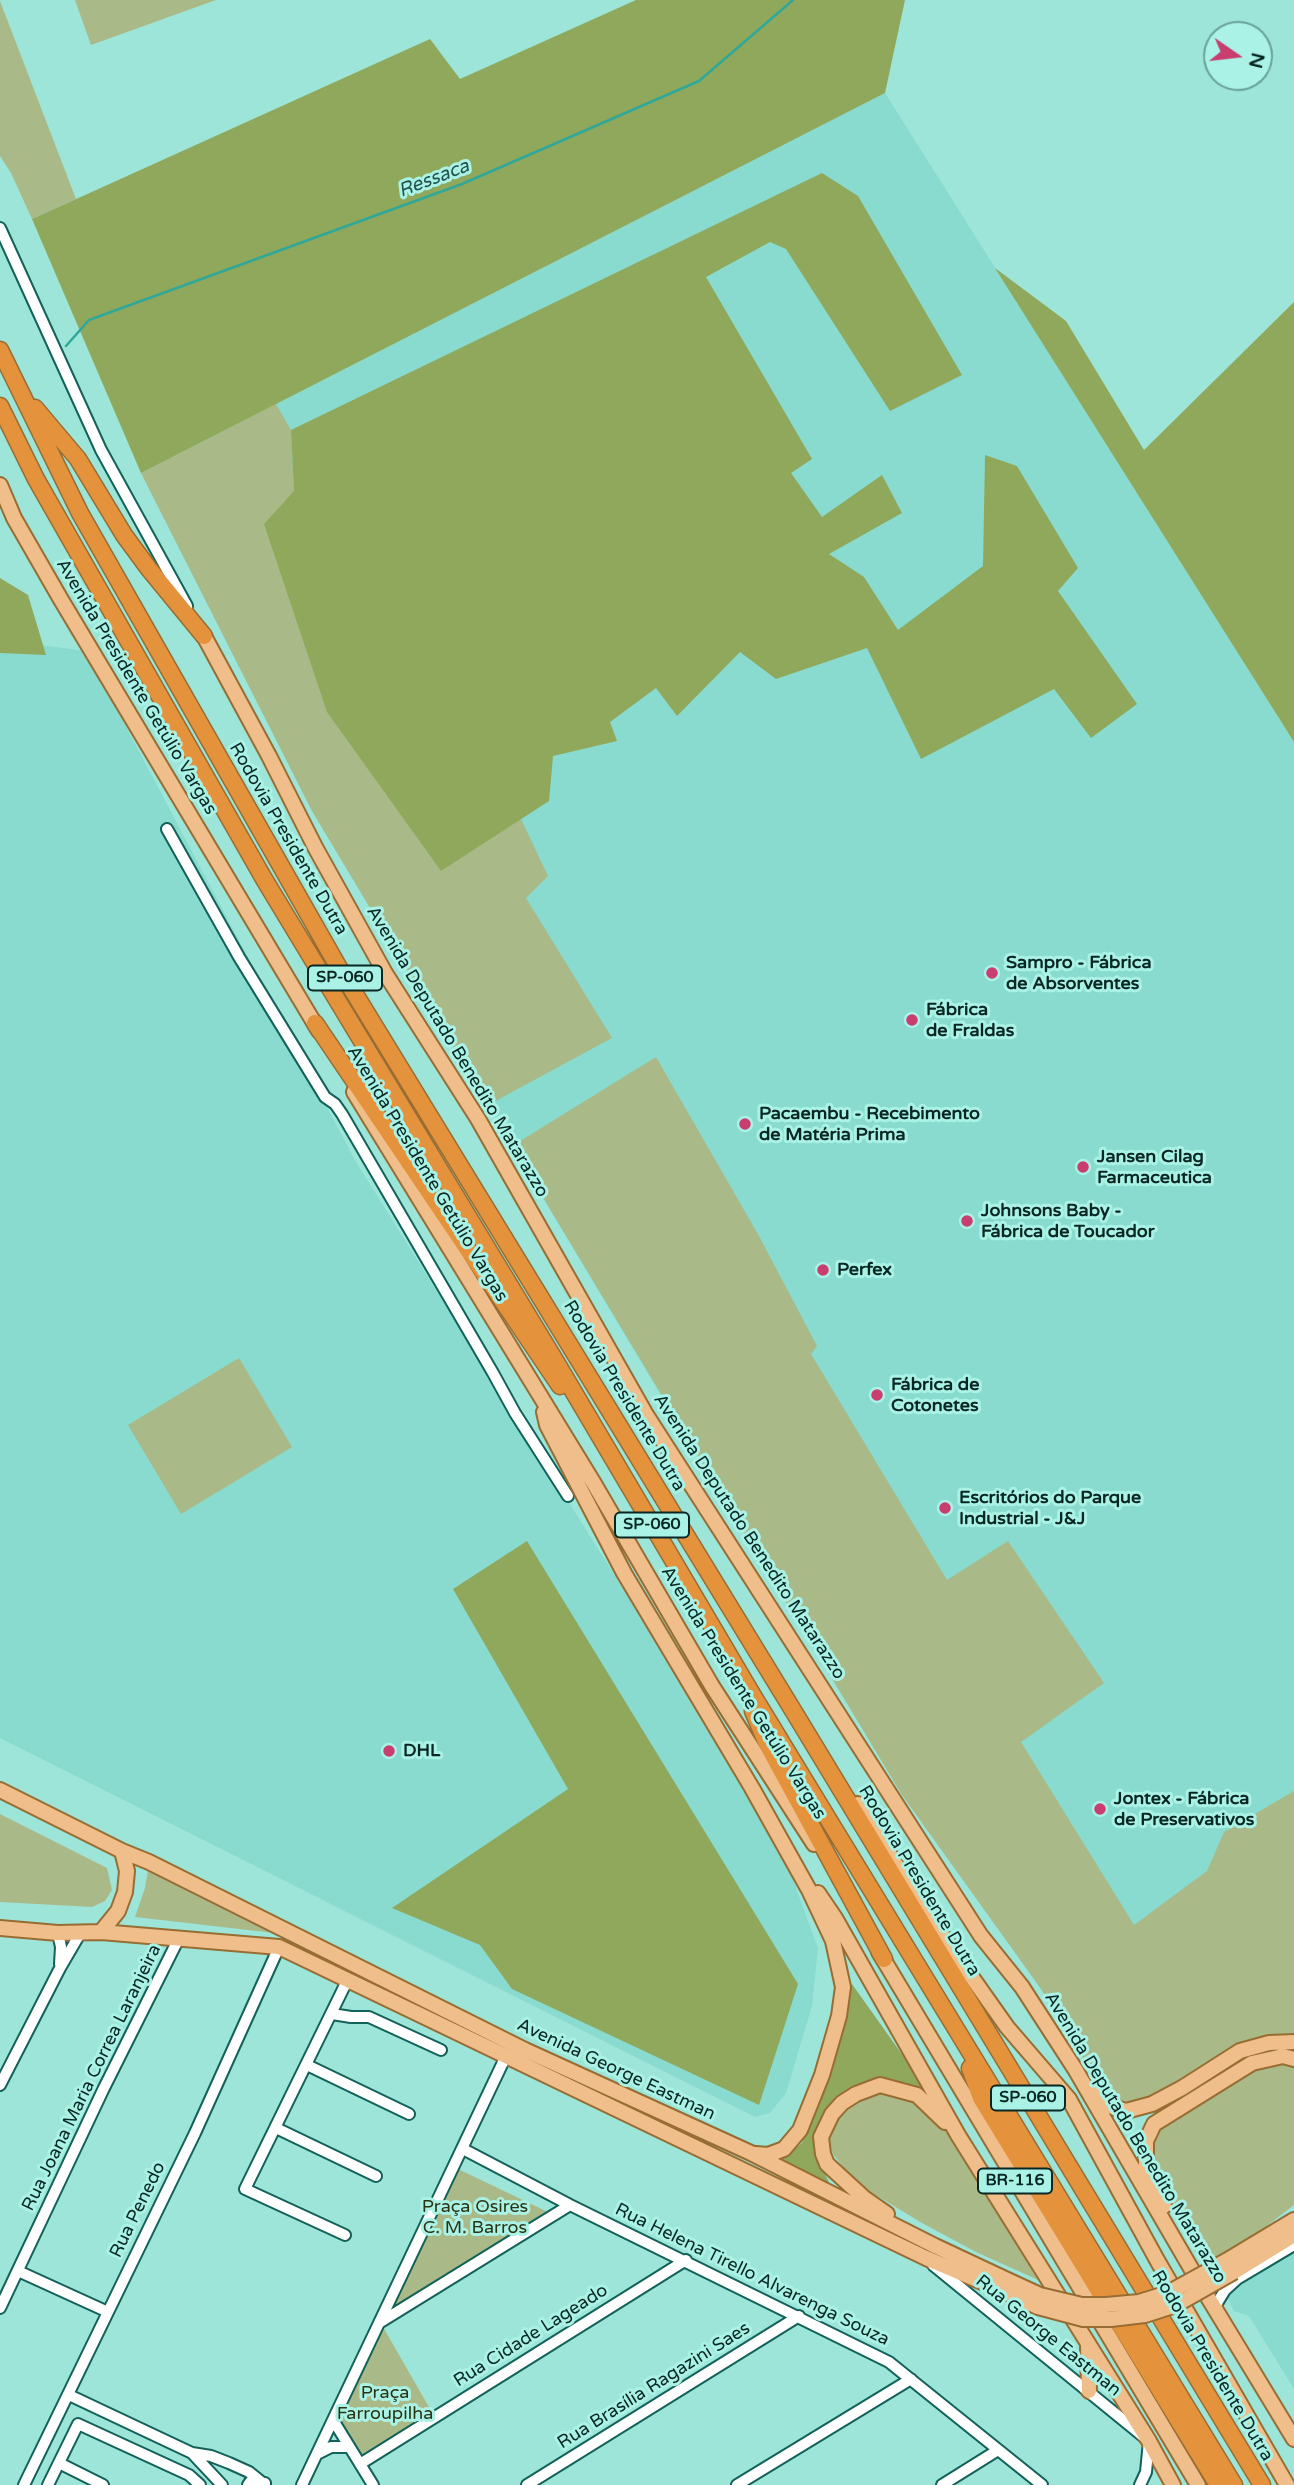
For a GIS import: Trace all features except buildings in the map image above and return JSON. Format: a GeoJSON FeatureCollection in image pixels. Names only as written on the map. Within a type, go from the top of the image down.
{"type":"FeatureCollection","features":[{"type":"Feature","properties":{"kind":"highway","name":"Rodovia Presidente Dutra"},"geometry":{"type":"LineString","coordinates":[[0,350],[80,513],[340,968],[1262,2485]]}},
{"type":"Feature","properties":{"kind":"highway"},"geometry":{"type":"LineString","coordinates":[[18,388],[78,459],[124,535],[204,636]]}},
{"type":"Feature","properties":{"kind":"highway","name":"SP-060"},"geometry":{"type":"LineString","coordinates":[[0,406],[36,479],[264,879],[729,1654],[1234,2485]]}},
{"type":"Feature","properties":{"kind":"highway"},"geometry":{"type":"LineString","coordinates":[[315,1023],[420,1176],[537,1355],[610,1455]]}},
{"type":"Feature","properties":{"kind":"highway"},"geometry":{"type":"LineString","coordinates":[[729,1654],[767,1744],[884,1959]]}},
{"type":"Feature","properties":{"kind":"highway"},"geometry":{"type":"LineString","coordinates":[[958,2033],[981,2098],[1218,2485]]}},
{"type":"Feature","properties":{"kind":"main road","name":"Avenida Presidente Getúlio Vargas"},"geometry":{"type":"LineString","coordinates":[[0,485],[14,518],[60,598],[315,1023],[360,1104],[540,1395],[712,1686],[834,1874],[884,1959]]}},
{"type":"Feature","properties":{"kind":"main road","name":"Avenida Deputado Benedito Matarazzo"},"geometry":{"type":"LineString","coordinates":[[204,636],[385,973],[478,1119],[645,1413],[981,1936],[1022,1987],[1075,2069],[1214,2308],[1294,2439]]}},
{"type":"Feature","properties":{"kind":"main road"},"geometry":{"type":"LineString","coordinates":[[540,1395],[547,1425],[624,1573],[752,1788],[809,1890],[833,1941],[843,1986],[839,2016],[822,2075],[800,2130],[784,2149],[768,2155],[751,2153]]}},
{"type":"Feature","properties":{"kind":"main road","name":"Rodovia Presidente Dutra"},"geometry":{"type":"LineString","coordinates":[[794,1712],[846,1784],[925,1911],[1007,2027],[1069,2099],[1157,2260],[1287,2485]]}},
{"type":"Feature","properties":{"kind":"main road","name":"Avenida George Eastman"},"geometry":{"type":"LineString","coordinates":[[0,1790],[513,2044],[751,2153],[930,2252]]}},
{"type":"Feature","properties":{"kind":"main road"},"geometry":{"type":"LineString","coordinates":[[775,1832],[835,1917],[958,2135],[1149,2441],[1173,2485]]}},
{"type":"Feature","properties":{"kind":"main road"},"geometry":{"type":"LineString","coordinates":[[101,1932],[118,1911],[125,1892],[127,1871],[122,1851]]}},
{"type":"Feature","properties":{"kind":"main road","name":"Avenida George Eastman"},"geometry":{"type":"LineString","coordinates":[[0,1928],[58,1933],[101,1932],[279,1947],[506,2056],[930,2252],[998,2282],[1040,2295],[1082,2305],[1139,2302],[1230,2267]]}},
{"type":"Feature","properties":{"kind":"main road","name":"BR-116"},"geometry":{"type":"LineString","coordinates":[[884,1959],[1198,2485]]}},
{"type":"Feature","properties":{"kind":"main road"},"geometry":{"type":"LineString","coordinates":[[1075,2069],[1103,2104],[1126,2111],[1152,2104],[1240,2051],[1269,2043],[1294,2042]]}},
{"type":"Feature","properties":{"kind":"main road"},"geometry":{"type":"LineString","coordinates":[[1203,2289],[1189,2253],[1160,2200],[1146,2166],[1146,2141],[1154,2124],[1252,2063],[1283,2056],[1294,2059]]}},
{"type":"Feature","properties":{"kind":"main road"},"geometry":{"type":"LineString","coordinates":[[930,2252],[833,2171],[823,2154],[821,2137],[832,2114],[842,2103],[856,2094],[880,2085],[917,2095],[958,2135]]}},
{"type":"Feature","properties":{"kind":"main road"},"geometry":{"type":"LineString","coordinates":[[1230,2267],[1244,2250],[1294,2212]]}},
{"type":"Feature","properties":{"kind":"main road"},"geometry":{"type":"LineString","coordinates":[[1244,2250],[1294,2220]]}},
{"type":"Feature","properties":{"kind":"main road"},"geometry":{"type":"LineString","coordinates":[[1230,2267],[1294,2235]]}},
{"type":"Feature","properties":{"kind":"main road"},"geometry":{"type":"LineString","coordinates":[[1088,2344],[1089,2391]]}},
{"type":"Feature","properties":{"kind":"street"},"geometry":{"type":"LineString","coordinates":[[0,228],[101,450],[204,636]]}},
{"type":"Feature","properties":{"kind":"street"},"geometry":{"type":"LineString","coordinates":[[167,829],[239,957],[325,1097],[335,1104],[342,1114],[515,1413],[569,1496]]}},
{"type":"Feature","properties":{"kind":"street"},"geometry":{"type":"LineString","coordinates":[[0,2085],[81,1932]]}},
{"type":"Feature","properties":{"kind":"street"},"geometry":{"type":"LineString","coordinates":[[58,1933],[61,1947],[60,1968]]}},
{"type":"Feature","properties":{"kind":"street","name":"Rua Joana Maria Correa Laranjeira"},"geometry":{"type":"LineString","coordinates":[[0,2308],[178,1938]]}},
{"type":"Feature","properties":{"kind":"street","name":"Rua Penedo"},"geometry":{"type":"LineString","coordinates":[[24,2485],[195,2133],[279,1947]]}},
{"type":"Feature","properties":{"kind":"street"},"geometry":{"type":"LineString","coordinates":[[345,2235],[245,2189],[347,1981]]}},
{"type":"Feature","properties":{"kind":"street"},"geometry":{"type":"LineString","coordinates":[[332,2014],[369,2017],[441,2050]]}},
{"type":"Feature","properties":{"kind":"street"},"geometry":{"type":"LineString","coordinates":[[302,2485],[506,2056]]}},
{"type":"Feature","properties":{"kind":"street"},"geometry":{"type":"LineString","coordinates":[[307,2065],[410,2114]]}},
{"type":"Feature","properties":{"kind":"street"},"geometry":{"type":"LineString","coordinates":[[276,2128],[376,2176]]}},
{"type":"Feature","properties":{"kind":"street","name":"Rua Helena Tirello Alvarenga Souza"},"geometry":{"type":"LineString","coordinates":[[463,2148],[570,2205],[890,2362],[1042,2485]]}},
{"type":"Feature","properties":{"kind":"street"},"geometry":{"type":"LineString","coordinates":[[379,2323],[570,2205]]}},
{"type":"Feature","properties":{"kind":"street"},"geometry":{"type":"LineString","coordinates":[[1214,2308],[1225,2290],[1237,2280],[1294,2245]]}},
{"type":"Feature","properties":{"kind":"street","name":"Rua George Eastman"},"geometry":{"type":"LineString","coordinates":[[930,2252],[1149,2441]]}},
{"type":"Feature","properties":{"kind":"street","name":"Rua Cidade Lageado"},"geometry":{"type":"LineString","coordinates":[[360,2464],[686,2260]]}},
{"type":"Feature","properties":{"kind":"street"},"geometry":{"type":"LineString","coordinates":[[19,2271],[108,2312]]}},
{"type":"Feature","properties":{"kind":"street","name":"Rua Brasília Ragazini Saes"},"geometry":{"type":"LineString","coordinates":[[527,2485],[799,2316]]}},
{"type":"Feature","properties":{"kind":"street"},"geometry":{"type":"LineString","coordinates":[[737,2485],[911,2379]]}},
{"type":"Feature","properties":{"kind":"street"},"geometry":{"type":"LineString","coordinates":[[69,2395],[192,2453],[229,2463],[265,2484]]}},
{"type":"Feature","properties":{"kind":"street"},"geometry":{"type":"LineString","coordinates":[[333,2420],[373,2485]]}},
{"type":"Feature","properties":{"kind":"street"},"geometry":{"type":"LineString","coordinates":[[50,2484],[78,2424],[188,2475],[200,2485]]}},
{"type":"Feature","properties":{"kind":"street"},"geometry":{"type":"LineString","coordinates":[[1140,2485],[1146,2472],[1149,2441]]}},
{"type":"Feature","properties":{"kind":"street"},"geometry":{"type":"LineString","coordinates":[[317,2454],[331,2447],[349,2447]]}},
{"type":"Feature","properties":{"kind":"street"},"geometry":{"type":"LineString","coordinates":[[942,2485],[998,2450]]}},
{"type":"Feature","properties":{"kind":"street"},"geometry":{"type":"LineString","coordinates":[[192,2453],[222,2485]]}},
{"type":"Feature","properties":{"kind":"street"},"geometry":{"type":"LineString","coordinates":[[58,2463],[103,2485]]}},
{"type":"Feature","properties":{"kind":"street"},"geometry":{"type":"LineString","coordinates":[[248,2485],[250,2482],[265,2484]]}},
{"type":"Feature","properties":{"kind":"shaded area"},"geometry":{"type":"Polygon","coordinates":[[[636,0],[905,0],[885,93],[141,473],[32,219],[430,39],[460,79],[636,0]]]}},
{"type":"Feature","properties":{"kind":"shaded area"},"geometry":{"type":"Polygon","coordinates":[[[885,93],[1294,742],[1294,2036],[1270,2035],[1236,2045],[1178,2082],[1124,2103],[1106,2096],[1041,1989],[902,1795],[672,1414],[312,811],[141,473],[885,93]]]}},
{"type":"Feature","properties":{"kind":"shaded area"},"geometry":{"type":"Polygon","coordinates":[[[822,173],[858,196],[962,375],[890,411],[786,249],[770,242],[706,277],[812,459],[791,473],[822,517],[882,475],[902,513],[829,554],[864,577],[898,630],[983,566],[985,455],[1017,466],[1078,568],[1058,591],[1137,704],[1091,738],[1054,689],[921,759],[867,648],[776,679],[740,652],[677,716],[656,688],[610,722],[617,741],[553,756],[549,801],[441,871],[327,712],[264,524],[294,491],[291,430],[822,173]]]}},
{"type":"Feature","properties":{"kind":"shaded area"},"geometry":{"type":"Polygon","coordinates":[[[995,268],[1066,321],[1144,450],[1294,302],[1294,742],[995,268]]]}},
{"type":"Feature","properties":{"kind":"shaded area"},"geometry":{"type":"Polygon","coordinates":[[[0,578],[28,595],[46,655],[0,653],[0,578]]]}},
{"type":"Feature","properties":{"kind":"shaded area"},"geometry":{"type":"Polygon","coordinates":[[[0,640],[86,651],[356,1162],[700,1712],[784,1855],[818,1948],[812,2006],[786,2093],[770,2113],[755,2117],[0,1738],[0,640]]]}},
{"type":"Feature","properties":{"kind":"shaded area"},"geometry":{"type":"Polygon","coordinates":[[[527,1541],[798,1984],[759,2105],[512,1989],[480,1945],[392,1908],[568,1789],[453,1589],[527,1541]]]}},
{"type":"Feature","properties":{"kind":"shaded area"},"geometry":{"type":"Polygon","coordinates":[[[852,1984],[933,2098],[911,2085],[886,2080],[857,2084],[832,2103],[815,2152],[833,2191],[777,2163],[802,2143],[852,1984]]]}},
{"type":"Feature","properties":{"kind":"shaded area"},"geometry":{"type":"Polygon","coordinates":[[[1294,2250],[1294,2389],[1249,2316],[1234,2311],[1227,2297],[1242,2280],[1294,2250]]]}},
{"type":"Feature","properties":{"kind":"green space"},"geometry":{"type":"Polygon","coordinates":[[[75,0],[216,0],[91,45],[75,0]]]}},
{"type":"Feature","properties":{"kind":"green space"},"geometry":{"type":"Polygon","coordinates":[[[0,1],[76,199],[32,219],[11,173],[0,156],[0,1]]]}},
{"type":"Feature","properties":{"kind":"green space"},"geometry":{"type":"Polygon","coordinates":[[[276,404],[291,430],[294,491],[441,870],[521,819],[548,876],[526,898],[612,1038],[488,1105],[312,811],[141,473],[276,404]]]}},
{"type":"Feature","properties":{"kind":"green space"},"geometry":{"type":"Polygon","coordinates":[[[656,1057],[759,1236],[817,1346],[811,1354],[947,1580],[1008,1541],[1104,1683],[1021,1742],[1134,1925],[1207,1871],[1224,1832],[1294,1791],[1294,2036],[1270,2035],[1236,2045],[1150,2098],[1124,2103],[1106,2096],[1041,1989],[902,1795],[512,1146],[656,1057]]]}},
{"type":"Feature","properties":{"kind":"green space"},"geometry":{"type":"Polygon","coordinates":[[[239,1358],[292,1447],[181,1514],[128,1425],[239,1358]]]}},
{"type":"Feature","properties":{"kind":"green space"},"geometry":{"type":"Polygon","coordinates":[[[0,1814],[107,1868],[112,1890],[105,1901],[92,1907],[0,1902],[0,1814]]]}},
{"type":"Feature","properties":{"kind":"green space"},"geometry":{"type":"Polygon","coordinates":[[[148,1870],[274,1933],[135,1917],[148,1870]]]}},
{"type":"Feature","properties":{"kind":"green space"},"geometry":{"type":"Polygon","coordinates":[[[1283,2061],[1294,2064],[1294,2205],[1239,2247],[1203,2265],[1165,2198],[1151,2165],[1151,2142],[1158,2127],[1254,2068],[1283,2061]]]}},
{"type":"Feature","properties":{"kind":"green space"},"geometry":{"type":"Polygon","coordinates":[[[879,2093],[914,2101],[949,2133],[1047,2284],[976,2252],[922,2223],[861,2186],[847,2172],[829,2144],[831,2128],[840,2114],[853,2102],[879,2093]]]}},
{"type":"Feature","properties":{"kind":"green space","name":"Praça Osires C. M. Barros"},"geometry":{"type":"Polygon","coordinates":[[[458,2169],[552,2214],[391,2309],[458,2169]]]}},
{"type":"Feature","properties":{"kind":"green space","name":"Praça Farroupilha"},"geometry":{"type":"Polygon","coordinates":[[[383,2327],[433,2414],[362,2457],[339,2420],[383,2327]]]}},
{"type":"Feature","properties":{"kind":"waterway","name":"Ressaca"},"geometry":{"type":"LineString","coordinates":[[66,346],[89,320],[462,184],[699,81],[793,0]]}},
{"type":"Feature","properties":{"kind":"place","name":"Sampro - Fábrica de Absorventes"},"geometry":{"type":"Point","coordinates":[992,973]}},
{"type":"Feature","properties":{"kind":"place","name":"Fábrica de Fraldas"},"geometry":{"type":"Point","coordinates":[912,1020]}},
{"type":"Feature","properties":{"kind":"place","name":"Pacaembu - Recebimento de Matéria Prima"},"geometry":{"type":"Point","coordinates":[745,1124]}},
{"type":"Feature","properties":{"kind":"place","name":"Jansen Cilag Farmaceutica"},"geometry":{"type":"Point","coordinates":[1083,1167]}},
{"type":"Feature","properties":{"kind":"place","name":"Johnsons Baby - Fábrica de Toucador"},"geometry":{"type":"Point","coordinates":[967,1221]}},
{"type":"Feature","properties":{"kind":"place","name":"Perfex"},"geometry":{"type":"Point","coordinates":[823,1270]}},
{"type":"Feature","properties":{"kind":"place","name":"Fábrica de Cotonetes"},"geometry":{"type":"Point","coordinates":[877,1395]}},
{"type":"Feature","properties":{"kind":"place","name":"Escritórios do Parque Industrial - J&J"},"geometry":{"type":"Point","coordinates":[945,1508]}},
{"type":"Feature","properties":{"kind":"place","name":"DHL"},"geometry":{"type":"Point","coordinates":[389,1751]}},
{"type":"Feature","properties":{"kind":"place","name":"Jontex - Fábrica de Preservativos"},"geometry":{"type":"Point","coordinates":[1100,1809]}}]}
